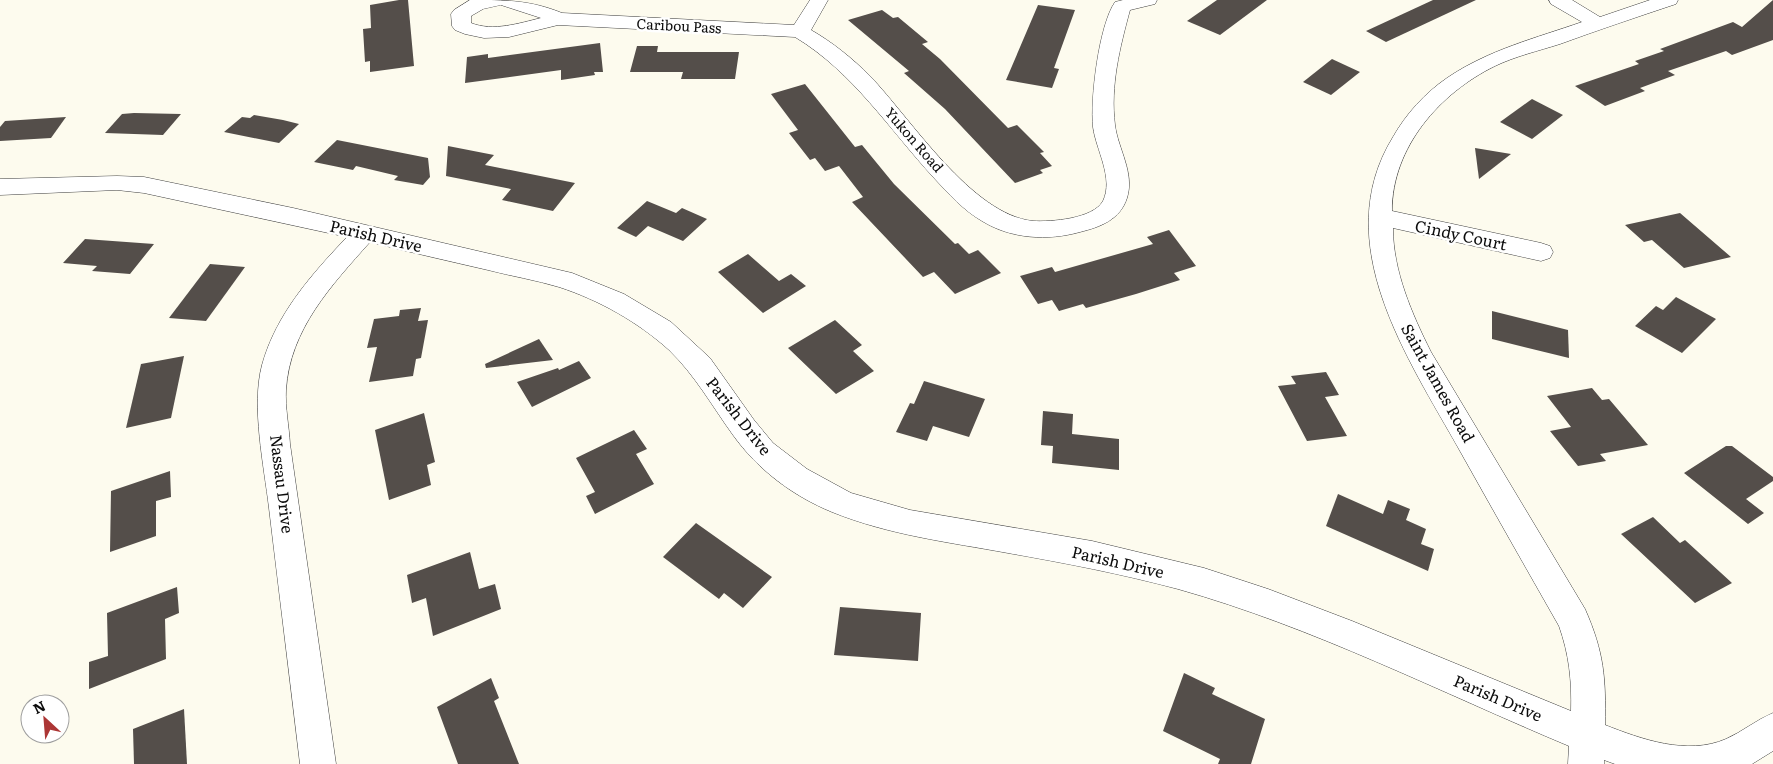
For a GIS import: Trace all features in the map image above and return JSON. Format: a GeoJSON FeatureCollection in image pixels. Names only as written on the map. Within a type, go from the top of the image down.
{"type":"FeatureCollection","features":[{"type":"Feature","properties":{"kind":"street","name":"Caribou Pass"},"geometry":{"type":"LineString","coordinates":[[498,0],[477,4],[460,14],[462,26],[471,32],[488,33],[558,19],[799,31]]}},
{"type":"Feature","properties":{"kind":"street","name":"Caribou Pass"},"geometry":{"type":"LineString","coordinates":[[504,0],[541,10],[558,19]]}},
{"type":"Feature","properties":{"kind":"street"},"geometry":{"type":"LineString","coordinates":[[799,31],[809,19],[819,0]]}},
{"type":"Feature","properties":{"kind":"street"},"geometry":{"type":"LineString","coordinates":[[1116,3],[1148,0]]}},
{"type":"Feature","properties":{"kind":"street"},"geometry":{"type":"LineString","coordinates":[[1558,0],[1597,23]]}},
{"type":"Feature","properties":{"kind":"street","name":"Saint James Road"},"geometry":{"type":"LineString","coordinates":[[1587,750],[1589,688],[1584,650],[1574,620],[1430,374],[1406,328],[1385,267],[1382,248],[1382,194],[1392,157],[1408,126],[1432,99],[1453,83],[1481,65],[1597,23],[1669,0]]}},
{"type":"Feature","properties":{"kind":"street","name":"Yukon Road"},"geometry":{"type":"LineString","coordinates":[[799,31],[813,38],[857,75],[932,163],[980,208],[999,220],[1019,226],[1059,230],[1095,219],[1108,211],[1115,199],[1118,185],[1104,128],[1103,82],[1114,33],[1116,3]]}},
{"type":"Feature","properties":{"kind":"street","name":"Parish Drive"},"geometry":{"type":"LineString","coordinates":[[0,187],[117,183],[144,185],[365,233],[563,279],[623,303],[664,330],[690,354],[763,451],[785,470],[816,490],[850,507],[898,521],[1061,548],[1113,559],[1228,590],[1293,613],[1587,750],[1669,763],[1709,763],[1733,756],[1773,731]]}},
{"type":"Feature","properties":{"kind":"street","name":"Cindy Court"},"geometry":{"type":"LineString","coordinates":[[1381,217],[1541,252]]}},
{"type":"Feature","properties":{"kind":"street","name":"Nassau Drive"},"geometry":{"type":"LineString","coordinates":[[318,764],[276,444],[272,391],[276,364],[282,343],[305,301],[365,233]]}},
{"type":"Feature","properties":{"kind":"building"},"geometry":{"type":"Polygon","coordinates":[[[408,0],[414,66],[370,72],[370,61],[365,62],[363,29],[371,28],[370,5],[408,0]]]}},
{"type":"Feature","properties":{"kind":"building"},"geometry":{"type":"Polygon","coordinates":[[[1217,0],[1267,0],[1220,35],[1187,21],[1217,0]]]}},
{"type":"Feature","properties":{"kind":"building"},"geometry":{"type":"Polygon","coordinates":[[[1433,0],[1476,0],[1386,42],[1366,31],[1433,0]]]}},
{"type":"Feature","properties":{"kind":"building"},"geometry":{"type":"Polygon","coordinates":[[[1773,0],[1773,40],[1732,55],[1726,51],[1668,71],[1675,75],[1640,88],[1645,91],[1605,106],[1575,86],[1639,64],[1635,61],[1664,51],[1660,49],[1733,22],[1742,27],[1773,0]]]}},
{"type":"Feature","properties":{"kind":"building"},"geometry":{"type":"Polygon","coordinates":[[[1038,5],[1075,10],[1054,68],[1059,69],[1052,88],[1006,80],[1038,5]]]}},
{"type":"Feature","properties":{"kind":"building"},"geometry":{"type":"Polygon","coordinates":[[[882,10],[893,18],[898,17],[928,42],[922,44],[940,59],[1008,128],[1017,125],[1044,152],[1040,153],[1052,166],[1040,170],[1043,173],[1015,183],[945,109],[904,73],[909,71],[848,20],[882,10]]]}},
{"type":"Feature","properties":{"kind":"building"},"geometry":{"type":"Polygon","coordinates":[[[600,43],[603,72],[594,72],[595,75],[561,80],[561,70],[465,83],[467,57],[488,54],[488,58],[600,43]]]}},
{"type":"Feature","properties":{"kind":"building"},"geometry":{"type":"Polygon","coordinates":[[[637,46],[658,46],[657,52],[739,52],[735,79],[681,79],[683,72],[630,72],[637,46]]]}},
{"type":"Feature","properties":{"kind":"building"},"geometry":{"type":"Polygon","coordinates":[[[1332,59],[1360,72],[1331,95],[1303,82],[1332,59]]]}},
{"type":"Feature","properties":{"kind":"building"},"geometry":{"type":"Polygon","coordinates":[[[805,84],[855,147],[862,145],[894,184],[955,244],[958,243],[969,254],[978,250],[1001,273],[955,294],[934,272],[923,277],[852,202],[863,197],[839,166],[825,171],[815,158],[810,160],[789,133],[798,130],[771,94],[805,84]]]}},
{"type":"Feature","properties":{"kind":"building"},"geometry":{"type":"Polygon","coordinates":[[[1532,99],[1563,115],[1532,139],[1500,122],[1532,99]]]}},
{"type":"Feature","properties":{"kind":"building"},"geometry":{"type":"Polygon","coordinates":[[[122,114],[181,114],[163,135],[105,133],[122,114]]]}},
{"type":"Feature","properties":{"kind":"building"},"geometry":{"type":"Polygon","coordinates":[[[254,115],[299,124],[279,143],[224,132],[242,117],[250,118],[254,115]]]}},
{"type":"Feature","properties":{"kind":"building"},"geometry":{"type":"Polygon","coordinates":[[[66,117],[51,138],[0,141],[0,127],[5,121],[66,117]]]}},
{"type":"Feature","properties":{"kind":"building"},"geometry":{"type":"Polygon","coordinates":[[[337,140],[428,158],[430,177],[423,185],[394,180],[398,176],[356,166],[353,170],[314,162],[337,140]]]}},
{"type":"Feature","properties":{"kind":"building"},"geometry":{"type":"Polygon","coordinates":[[[448,146],[494,155],[485,165],[575,183],[553,211],[502,200],[511,189],[446,176],[448,146]]]}},
{"type":"Feature","properties":{"kind":"building"},"geometry":{"type":"Polygon","coordinates":[[[1475,148],[1511,154],[1479,179],[1475,148]]]}},
{"type":"Feature","properties":{"kind":"building"},"geometry":{"type":"Polygon","coordinates":[[[647,201],[676,213],[682,208],[707,219],[683,241],[648,226],[636,237],[617,228],[647,201]]]}},
{"type":"Feature","properties":{"kind":"building"},"geometry":{"type":"Polygon","coordinates":[[[1680,213],[1731,257],[1684,268],[1652,240],[1644,242],[1625,225],[1680,213]]]}},
{"type":"Feature","properties":{"kind":"building"},"geometry":{"type":"Polygon","coordinates":[[[1169,230],[1196,266],[1174,273],[1180,280],[1136,294],[1086,308],[1083,304],[1059,311],[1052,300],[1038,304],[1020,276],[1052,267],[1055,272],[1153,244],[1147,237],[1169,230]]]}},
{"type":"Feature","properties":{"kind":"building"},"geometry":{"type":"Polygon","coordinates":[[[85,239],[154,244],[130,274],[92,271],[97,266],[63,263],[85,239]]]}},
{"type":"Feature","properties":{"kind":"building"},"geometry":{"type":"Polygon","coordinates":[[[748,254],[779,281],[791,274],[806,286],[763,313],[718,272],[748,254]]]}},
{"type":"Feature","properties":{"kind":"building"},"geometry":{"type":"Polygon","coordinates":[[[210,264],[245,267],[206,321],[169,318],[210,264]]]}},
{"type":"Feature","properties":{"kind":"building"},"geometry":{"type":"Polygon","coordinates":[[[1676,297],[1716,319],[1682,353],[1635,326],[1656,306],[1663,310],[1676,297]]]}},
{"type":"Feature","properties":{"kind":"building"},"geometry":{"type":"Polygon","coordinates":[[[421,308],[418,321],[428,320],[421,358],[416,359],[413,376],[369,382],[377,347],[367,348],[374,319],[399,316],[400,310],[421,308]]]}},
{"type":"Feature","properties":{"kind":"building"},"geometry":{"type":"Polygon","coordinates":[[[1492,311],[1568,330],[1569,358],[1492,339],[1492,311]]]}},
{"type":"Feature","properties":{"kind":"building"},"geometry":{"type":"Polygon","coordinates":[[[835,320],[862,345],[853,351],[874,371],[836,394],[788,348],[835,320]]]}},
{"type":"Feature","properties":{"kind":"building"},"geometry":{"type":"Polygon","coordinates":[[[539,339],[553,360],[486,368],[485,364],[539,339]]]}},
{"type":"Feature","properties":{"kind":"building"},"geometry":{"type":"Polygon","coordinates":[[[184,356],[171,418],[126,428],[141,364],[184,356]]]}},
{"type":"Feature","properties":{"kind":"building"},"geometry":{"type":"Polygon","coordinates":[[[579,361],[591,378],[532,407],[517,382],[558,368],[559,370],[579,361]]]}},
{"type":"Feature","properties":{"kind":"building"},"geometry":{"type":"Polygon","coordinates":[[[1326,372],[1339,395],[1325,397],[1347,436],[1307,441],[1278,386],[1296,384],[1291,376],[1326,372]]]}},
{"type":"Feature","properties":{"kind":"building"},"geometry":{"type":"Polygon","coordinates":[[[924,381],[985,399],[969,437],[933,426],[927,441],[896,432],[910,403],[914,404],[924,381]]]}},
{"type":"Feature","properties":{"kind":"building"},"geometry":{"type":"Polygon","coordinates":[[[1592,388],[1602,400],[1609,399],[1648,445],[1600,454],[1606,461],[1578,466],[1550,431],[1571,427],[1547,396],[1592,388]]]}},
{"type":"Feature","properties":{"kind":"building"},"geometry":{"type":"Polygon","coordinates":[[[1043,411],[1073,414],[1072,434],[1119,439],[1119,470],[1052,463],[1053,446],[1041,445],[1043,411]]]}},
{"type":"Feature","properties":{"kind":"building"},"geometry":{"type":"Polygon","coordinates":[[[424,413],[435,462],[427,465],[431,485],[389,500],[375,430],[424,413]]]}},
{"type":"Feature","properties":{"kind":"building"},"geometry":{"type":"Polygon","coordinates":[[[634,430],[647,449],[636,454],[654,484],[595,514],[586,496],[595,492],[576,458],[634,430]]]}},
{"type":"Feature","properties":{"kind":"building"},"geometry":{"type":"Polygon","coordinates":[[[1726,446],[1732,446],[1773,477],[1773,481],[1746,499],[1764,513],[1748,524],[1684,473],[1726,446]]]}},
{"type":"Feature","properties":{"kind":"building"},"geometry":{"type":"Polygon","coordinates":[[[170,471],[171,497],[156,501],[156,536],[110,552],[111,491],[170,471]]]}},
{"type":"Feature","properties":{"kind":"building"},"geometry":{"type":"Polygon","coordinates":[[[1338,494],[1383,514],[1388,500],[1410,509],[1406,520],[1426,529],[1421,544],[1434,549],[1428,571],[1326,526],[1338,494]]]}},
{"type":"Feature","properties":{"kind":"building"},"geometry":{"type":"Polygon","coordinates":[[[1653,517],[1680,543],[1685,540],[1732,583],[1695,603],[1621,534],[1653,517]]]}},
{"type":"Feature","properties":{"kind":"building"},"geometry":{"type":"Polygon","coordinates":[[[696,523],[772,577],[743,608],[724,593],[719,599],[663,557],[696,523]]]}},
{"type":"Feature","properties":{"kind":"building"},"geometry":{"type":"Polygon","coordinates":[[[470,552],[479,589],[495,584],[501,609],[433,636],[426,598],[412,603],[407,575],[470,552]]]}},
{"type":"Feature","properties":{"kind":"building"},"geometry":{"type":"Polygon","coordinates":[[[177,587],[179,613],[165,619],[166,659],[89,689],[89,662],[108,656],[107,613],[177,587]]]}},
{"type":"Feature","properties":{"kind":"building"},"geometry":{"type":"Polygon","coordinates":[[[840,607],[921,613],[918,661],[834,655],[840,607]]]}},
{"type":"Feature","properties":{"kind":"building"},"geometry":{"type":"Polygon","coordinates":[[[1184,673],[1215,688],[1212,694],[1265,719],[1251,764],[1218,764],[1220,759],[1163,731],[1184,673]]]}},
{"type":"Feature","properties":{"kind":"building"},"geometry":{"type":"Polygon","coordinates":[[[491,678],[499,698],[494,701],[519,764],[458,764],[437,707],[491,678]]]}},
{"type":"Feature","properties":{"kind":"building"},"geometry":{"type":"Polygon","coordinates":[[[184,709],[187,764],[134,764],[133,729],[184,709]]]}}]}
